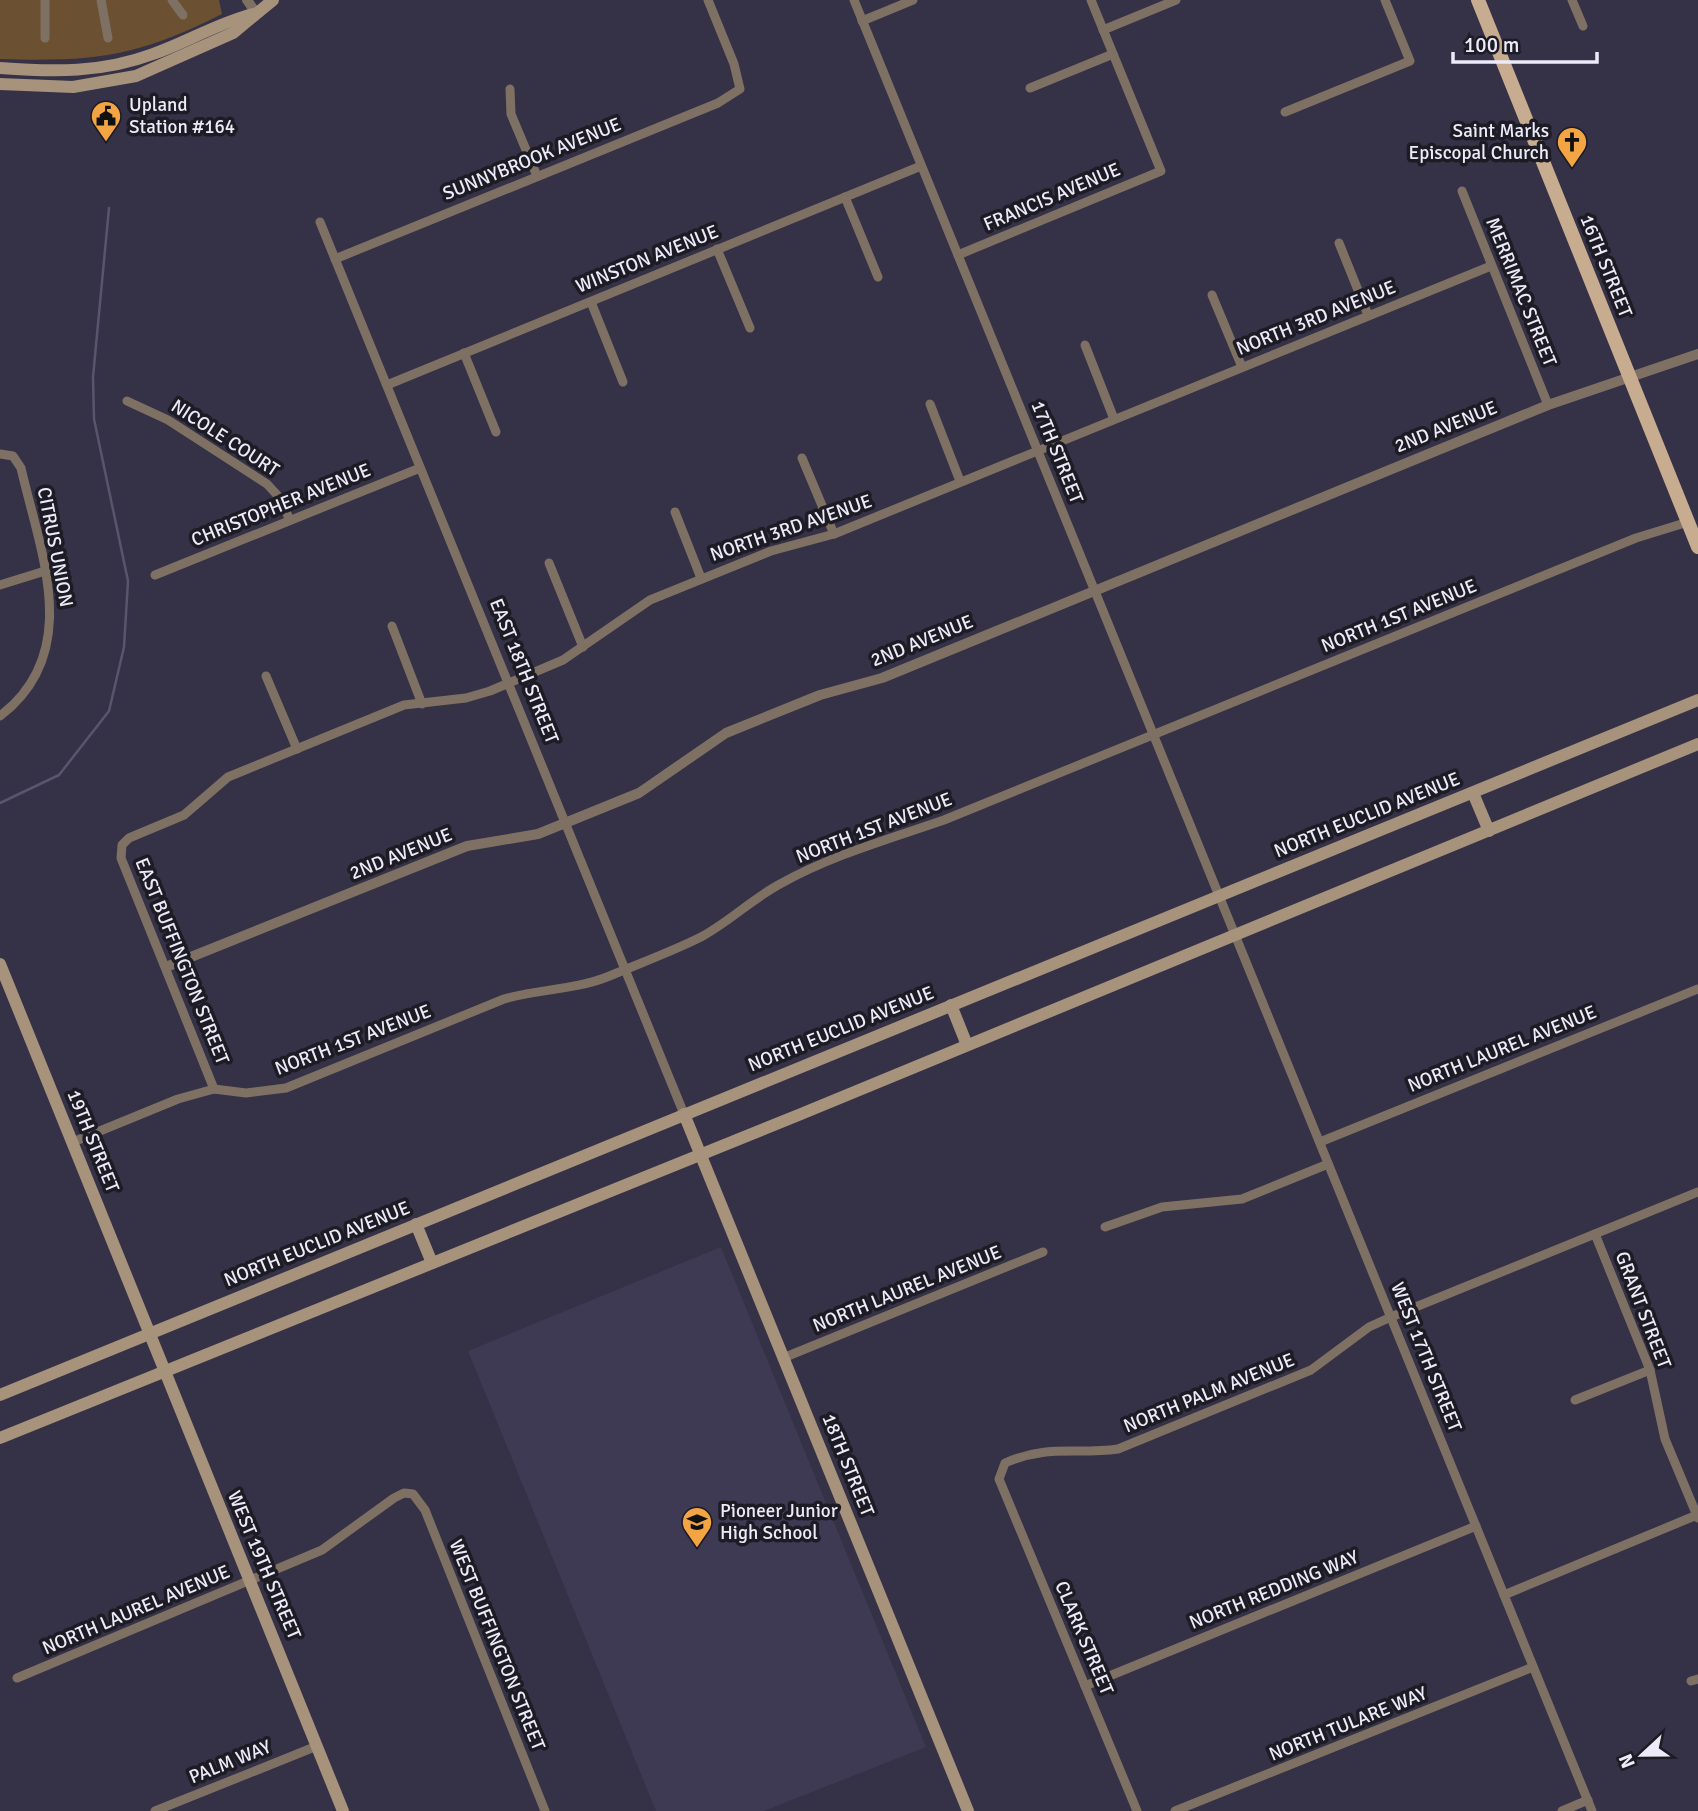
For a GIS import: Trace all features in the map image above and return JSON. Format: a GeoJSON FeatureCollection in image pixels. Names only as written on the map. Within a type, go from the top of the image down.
{"type":"FeatureCollection","features":[{"type":"Feature","properties":{"kind":"main road"},"geometry":{"type":"LineString","coordinates":[[0,84],[73,87],[136,76],[233,33],[273,0]]}},
{"type":"Feature","properties":{"kind":"main road","name":"16TH STREET"},"geometry":{"type":"LineString","coordinates":[[1478,0],[1698,547]]}},
{"type":"Feature","properties":{"kind":"main road"},"geometry":{"type":"LineString","coordinates":[[0,68],[72,72],[95,70],[155,54],[225,21],[256,13]]}},
{"type":"Feature","properties":{"kind":"main road","name":"NORTH EUCLID AVENUE"},"geometry":{"type":"LineString","coordinates":[[0,1395],[1698,700]]}},
{"type":"Feature","properties":{"kind":"main road"},"geometry":{"type":"LineString","coordinates":[[0,1438],[1235,936],[1698,744]]}},
{"type":"Feature","properties":{"kind":"main road"},"geometry":{"type":"LineString","coordinates":[[1473,793],[1489,831]]}},
{"type":"Feature","properties":{"kind":"main road","name":"19TH STREET"},"geometry":{"type":"LineString","coordinates":[[0,964],[149,1334]]}},
{"type":"Feature","properties":{"kind":"main road"},"geometry":{"type":"LineString","coordinates":[[951,1005],[967,1045]]}},
{"type":"Feature","properties":{"kind":"main road","name":"EAST 18TH STREET"},"geometry":{"type":"LineString","coordinates":[[684,1114],[692,1135]]}},
{"type":"Feature","properties":{"kind":"main road","name":"18TH STREET"},"geometry":{"type":"LineString","coordinates":[[692,1135],[965,1810]]}},
{"type":"Feature","properties":{"kind":"main road"},"geometry":{"type":"LineString","coordinates":[[416,1224],[432,1263]]}},
{"type":"Feature","properties":{"kind":"main road","name":"WEST 19TH STREET"},"geometry":{"type":"LineString","coordinates":[[149,1334],[248,1582],[285,1662],[343,1811]]}},
{"type":"Feature","properties":{"kind":"street"},"geometry":{"type":"LineString","coordinates":[[45,0],[45,38]]}},
{"type":"Feature","properties":{"kind":"street"},"geometry":{"type":"LineString","coordinates":[[101,0],[108,38]]}},
{"type":"Feature","properties":{"kind":"street"},"geometry":{"type":"LineString","coordinates":[[172,0],[183,15]]}},
{"type":"Feature","properties":{"kind":"street"},"geometry":{"type":"LineString","coordinates":[[247,0],[256,13]]}},
{"type":"Feature","properties":{"kind":"street","name":"SUNNYBROOK AVENUE"},"geometry":{"type":"LineString","coordinates":[[335,259],[718,103],[740,89],[734,64],[708,0]]}},
{"type":"Feature","properties":{"kind":"street","name":"17TH STREET"},"geometry":{"type":"LineString","coordinates":[[854,0],[1227,917]]}},
{"type":"Feature","properties":{"kind":"street"},"geometry":{"type":"LineString","coordinates":[[862,21],[913,0]]}},
{"type":"Feature","properties":{"kind":"street"},"geometry":{"type":"LineString","coordinates":[[1030,88],[1113,54],[1091,0]]}},
{"type":"Feature","properties":{"kind":"street"},"geometry":{"type":"LineString","coordinates":[[1103,30],[1176,0]]}},
{"type":"Feature","properties":{"kind":"street"},"geometry":{"type":"LineString","coordinates":[[1284,111],[1410,61],[1385,0]]}},
{"type":"Feature","properties":{"kind":"street"},"geometry":{"type":"LineString","coordinates":[[1573,0],[1583,26]]}},
{"type":"Feature","properties":{"kind":"street","name":"FRANCIS AVENUE"},"geometry":{"type":"LineString","coordinates":[[958,255],[1161,171],[1113,54]]}},
{"type":"Feature","properties":{"kind":"street"},"geometry":{"type":"LineString","coordinates":[[510,89],[511,114],[537,176]]}},
{"type":"Feature","properties":{"kind":"street","name":"WINSTON AVENUE"},"geometry":{"type":"LineString","coordinates":[[387,385],[921,166]]}},
{"type":"Feature","properties":{"kind":"street","name":"MERRIMAC STREET"},"geometry":{"type":"LineString","coordinates":[[1462,191],[1548,405]]}},
{"type":"Feature","properties":{"kind":"street"},"geometry":{"type":"LineString","coordinates":[[845,197],[878,277]]}},
{"type":"Feature","properties":{"kind":"street","name":"EAST 18TH STREET"},"geometry":{"type":"LineString","coordinates":[[320,222],[684,1114]]}},
{"type":"Feature","properties":{"kind":"street"},"geometry":{"type":"LineString","coordinates":[[1339,243],[1368,316]]}},
{"type":"Feature","properties":{"kind":"street"},"geometry":{"type":"LineString","coordinates":[[718,249],[750,328]]}},
{"type":"Feature","properties":{"kind":"street","name":"NORTH 3RD AVENUE"},"geometry":{"type":"LineString","coordinates":[[122,845],[129,838],[184,815],[228,777],[404,705],[466,698],[508,684],[563,660],[650,600],[701,578],[771,551],[834,534],[1490,266]]}},
{"type":"Feature","properties":{"kind":"street"},"geometry":{"type":"LineString","coordinates":[[1212,295],[1242,367]]}},
{"type":"Feature","properties":{"kind":"street"},"geometry":{"type":"LineString","coordinates":[[591,302],[623,382]]}},
{"type":"Feature","properties":{"kind":"street"},"geometry":{"type":"LineString","coordinates":[[1085,345],[1114,419]]}},
{"type":"Feature","properties":{"kind":"street"},"geometry":{"type":"LineString","coordinates":[[464,354],[496,432]]}},
{"type":"Feature","properties":{"kind":"street","name":"2ND AVENUE"},"geometry":{"type":"LineString","coordinates":[[166,967],[467,846],[538,834],[639,793],[726,733],[820,695],[882,678],[1093,589],[1548,405],[1698,354]]}},
{"type":"Feature","properties":{"kind":"street","name":"NICOLE COURT"},"geometry":{"type":"LineString","coordinates":[[127,401],[168,420],[267,484],[279,497],[290,520]]}},
{"type":"Feature","properties":{"kind":"street"},"geometry":{"type":"LineString","coordinates":[[930,404],[960,481]]}},
{"type":"Feature","properties":{"kind":"street","name":"CITRUS UNION"},"geometry":{"type":"LineString","coordinates":[[0,454],[13,456],[21,468],[45,570],[51,616],[44,656],[26,690],[0,716]]}},
{"type":"Feature","properties":{"kind":"street"},"geometry":{"type":"LineString","coordinates":[[802,458],[834,534]]}},
{"type":"Feature","properties":{"kind":"street","name":"CHRISTOPHER AVENUE"},"geometry":{"type":"LineString","coordinates":[[155,575],[420,468]]}},
{"type":"Feature","properties":{"kind":"street"},"geometry":{"type":"LineString","coordinates":[[675,512],[701,578]]}},
{"type":"Feature","properties":{"kind":"street","name":"NORTH 1ST AVENUE"},"geometry":{"type":"LineString","coordinates":[[73,1142],[178,1099],[214,1089],[246,1093],[286,1088],[503,999],[533,991],[581,985],[625,969],[701,937],[779,885],[802,873],[883,839],[944,820],[1636,538],[1688,522]]}},
{"type":"Feature","properties":{"kind":"street"},"geometry":{"type":"LineString","coordinates":[[549,563],[583,646]]}},
{"type":"Feature","properties":{"kind":"street"},"geometry":{"type":"LineString","coordinates":[[0,585],[45,570]]}},
{"type":"Feature","properties":{"kind":"street"},"geometry":{"type":"LineString","coordinates":[[392,626],[422,704]]}},
{"type":"Feature","properties":{"kind":"street"},"geometry":{"type":"LineString","coordinates":[[267,676],[297,749]]}},
{"type":"Feature","properties":{"kind":"street","name":"EAST BUFFINGTON STREET"},"geometry":{"type":"LineString","coordinates":[[122,845],[121,858],[214,1089]]}},
{"type":"Feature","properties":{"kind":"street","name":"WEST 17TH STREET"},"geometry":{"type":"LineString","coordinates":[[1227,917],[1592,1811]]}},
{"type":"Feature","properties":{"kind":"street","name":"NORTH LAUREL AVENUE"},"geometry":{"type":"LineString","coordinates":[[1320,1142],[1698,989]]}},
{"type":"Feature","properties":{"kind":"street"},"geometry":{"type":"LineString","coordinates":[[1105,1227],[1149,1209],[1242,1199],[1328,1164]]}},
{"type":"Feature","properties":{"kind":"street","name":"NORTH PALM AVENUE"},"geometry":{"type":"LineString","coordinates":[[999,1479],[1006,1464],[1015,1459],[1061,1449],[1096,1452],[1118,1449],[1311,1370],[1369,1327],[1698,1192]]}},
{"type":"Feature","properties":{"kind":"street","name":"GRANT STREET"},"geometry":{"type":"LineString","coordinates":[[1595,1234],[1650,1370],[1665,1439],[1697,1516]]}},
{"type":"Feature","properties":{"kind":"street","name":"NORTH LAUREL AVENUE"},"geometry":{"type":"LineString","coordinates":[[783,1358],[1043,1252]]}},
{"type":"Feature","properties":{"kind":"street"},"geometry":{"type":"LineString","coordinates":[[1575,1400],[1650,1370]]}},
{"type":"Feature","properties":{"kind":"street","name":"CLARK STREET"},"geometry":{"type":"LineString","coordinates":[[999,1479],[1137,1811]]}},
{"type":"Feature","properties":{"kind":"street","name":"NORTH LAUREL AVENUE"},"geometry":{"type":"LineString","coordinates":[[17,1678],[330,1546],[394,1498],[404,1493],[413,1494]]}},
{"type":"Feature","properties":{"kind":"street","name":"WEST BUFFINGTON STREET"},"geometry":{"type":"LineString","coordinates":[[413,1494],[425,1510],[545,1811]]}},
{"type":"Feature","properties":{"kind":"street"},"geometry":{"type":"LineString","coordinates":[[1504,1595],[1697,1516]]}},
{"type":"Feature","properties":{"kind":"street","name":"NORTH REDDING WAY"},"geometry":{"type":"LineString","coordinates":[[1085,1686],[1476,1526]]}},
{"type":"Feature","properties":{"kind":"street","name":"NORTH TULARE WAY"},"geometry":{"type":"LineString","coordinates":[[1175,1811],[1533,1667]]}},
{"type":"Feature","properties":{"kind":"street","name":"PALM WAY"},"geometry":{"type":"LineString","coordinates":[[155,1811],[317,1746]]}},
{"type":"Feature","properties":{"kind":"street"},"geometry":{"type":"LineString","coordinates":[[1562,1811],[1588,1800]]}},
{"type":"Feature","properties":{"kind":"shaded area"},"geometry":{"type":"Polygon","coordinates":[[[0,0],[219,0],[222,14],[165,40],[114,54],[62,59],[0,59],[0,0]]]}},
{"type":"Feature","properties":{"kind":"shaded area","name":"Pioneer Junior High School"},"geometry":{"type":"Polygon","coordinates":[[[721,1247],[926,1747],[764,1811],[656,1811],[468,1351],[721,1247]]]}},
{"type":"Feature","properties":{"kind":"waterway"},"geometry":{"type":"LineString","coordinates":[[0,803],[59,775],[109,711],[124,647],[128,581],[94,419],[93,377],[109,208]]}},
{"type":"Feature","properties":{"kind":"place","name":"Upland Station #164"},"geometry":{"type":"Point","coordinates":[106,143]}},
{"type":"Feature","properties":{"kind":"place","name":"Saint Marks Episcopal Church"},"geometry":{"type":"Point","coordinates":[1572,169]}},
{"type":"Feature","properties":{"kind":"place","name":"Pioneer Junior High School"},"geometry":{"type":"Point","coordinates":[697,1549]}}]}
